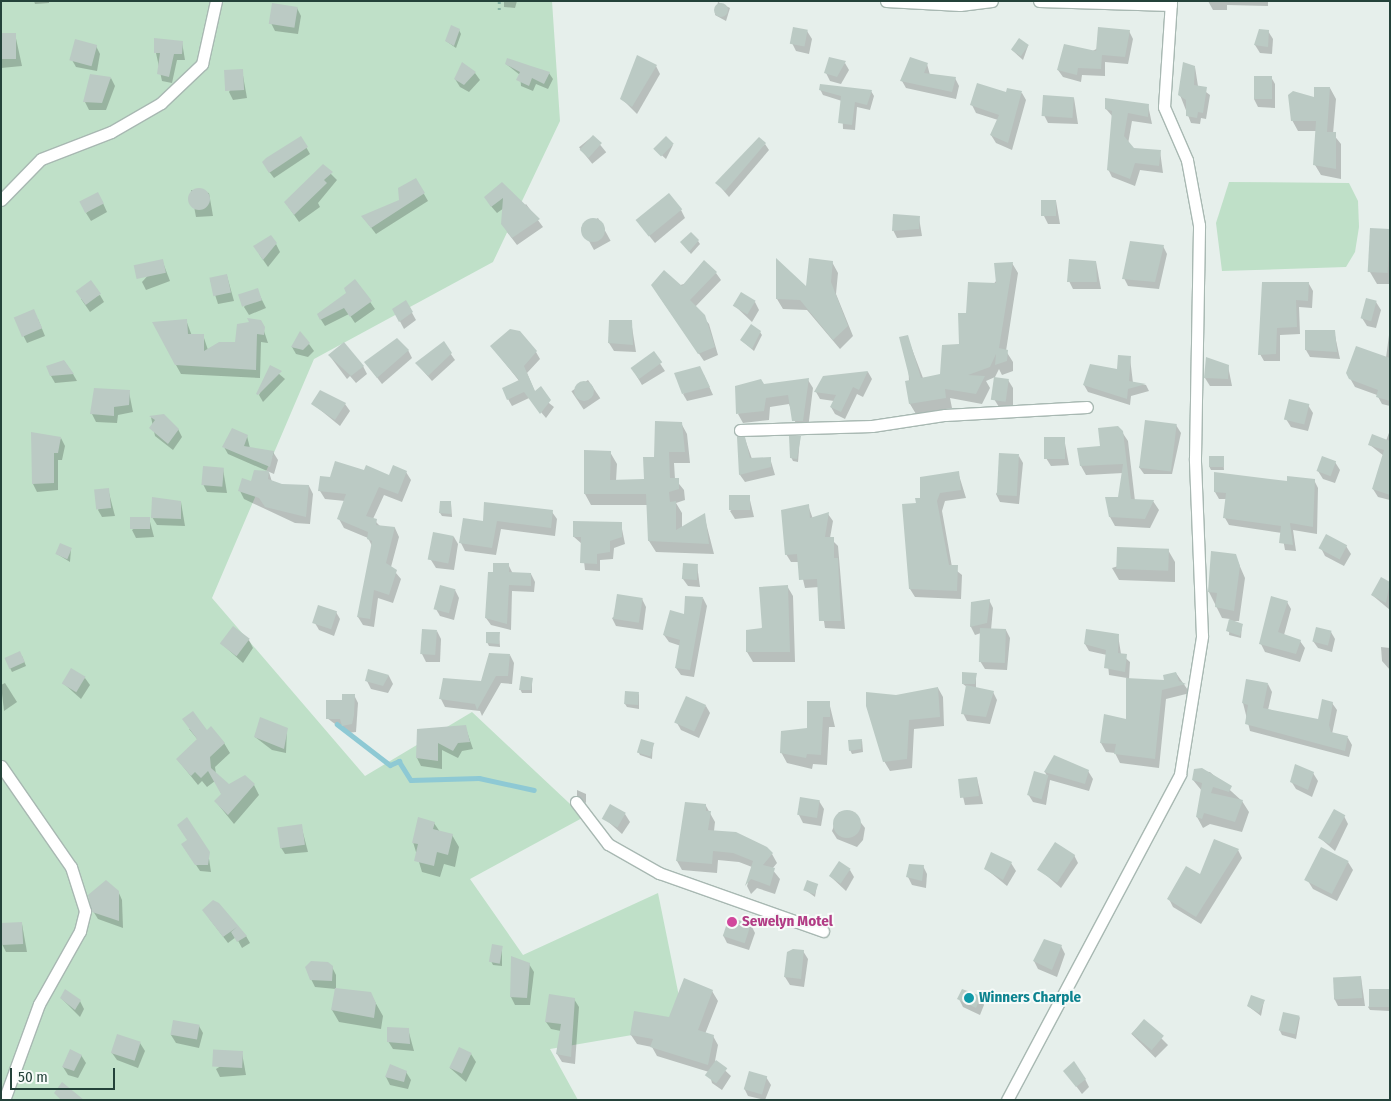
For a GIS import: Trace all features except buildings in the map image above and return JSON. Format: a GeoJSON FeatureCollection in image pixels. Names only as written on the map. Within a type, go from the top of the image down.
{"type":"FeatureCollection","features":[{"type":"Feature","properties":{"kind":"street"},"geometry":{"type":"LineString","coordinates":[[1,200],[41,159],[111,132],[161,102],[202,64],[216,1]]}},
{"type":"Feature","properties":{"kind":"street"},"geometry":{"type":"LineString","coordinates":[[886,1],[960,5],[992,1]]}},
{"type":"Feature","properties":{"kind":"street"},"geometry":{"type":"LineString","coordinates":[[1007,1100],[1180,774],[1202,636],[1195,458],[1199,225],[1187,160],[1164,107],[1171,3],[1039,1]]}},
{"type":"Feature","properties":{"kind":"street"},"geometry":{"type":"LineString","coordinates":[[740,430],[872,426],[945,415],[1087,407]]}},
{"type":"Feature","properties":{"kind":"street"},"geometry":{"type":"LineString","coordinates":[[1,766],[72,867],[85,911],[80,930],[39,1004],[4,1100]]}},
{"type":"Feature","properties":{"kind":"street"},"geometry":{"type":"LineString","coordinates":[[576,802],[608,844],[659,873],[823,931]]}},
{"type":"Feature","properties":{"kind":"path"},"geometry":{"type":"LineString","coordinates":[[499,1],[499,10]]}},
{"type":"Feature","properties":{"kind":"green space"},"geometry":{"type":"Polygon","coordinates":[[[1,1],[552,1],[560,121],[493,262],[314,359],[212,598],[365,776],[472,712],[584,817],[470,879],[523,955],[658,893],[685,1026],[550,1049],[578,1100],[1,1100],[1,1]]]}},
{"type":"Feature","properties":{"kind":"green space"},"geometry":{"type":"Polygon","coordinates":[[[1229,182],[1349,183],[1358,201],[1359,227],[1355,252],[1346,267],[1222,271],[1216,223],[1229,182]]]}},
{"type":"Feature","properties":{"kind":"waterway"},"geometry":{"type":"LineString","coordinates":[[337,724],[390,765],[399,761],[411,780],[479,778],[534,790]]}},
{"type":"Feature","properties":{"kind":"place","name":"Sewelyn Motel"},"geometry":{"type":"Point","coordinates":[732,922]}},
{"type":"Feature","properties":{"kind":"place","name":"Winners Charple"},"geometry":{"type":"Point","coordinates":[969,998]}}]}
